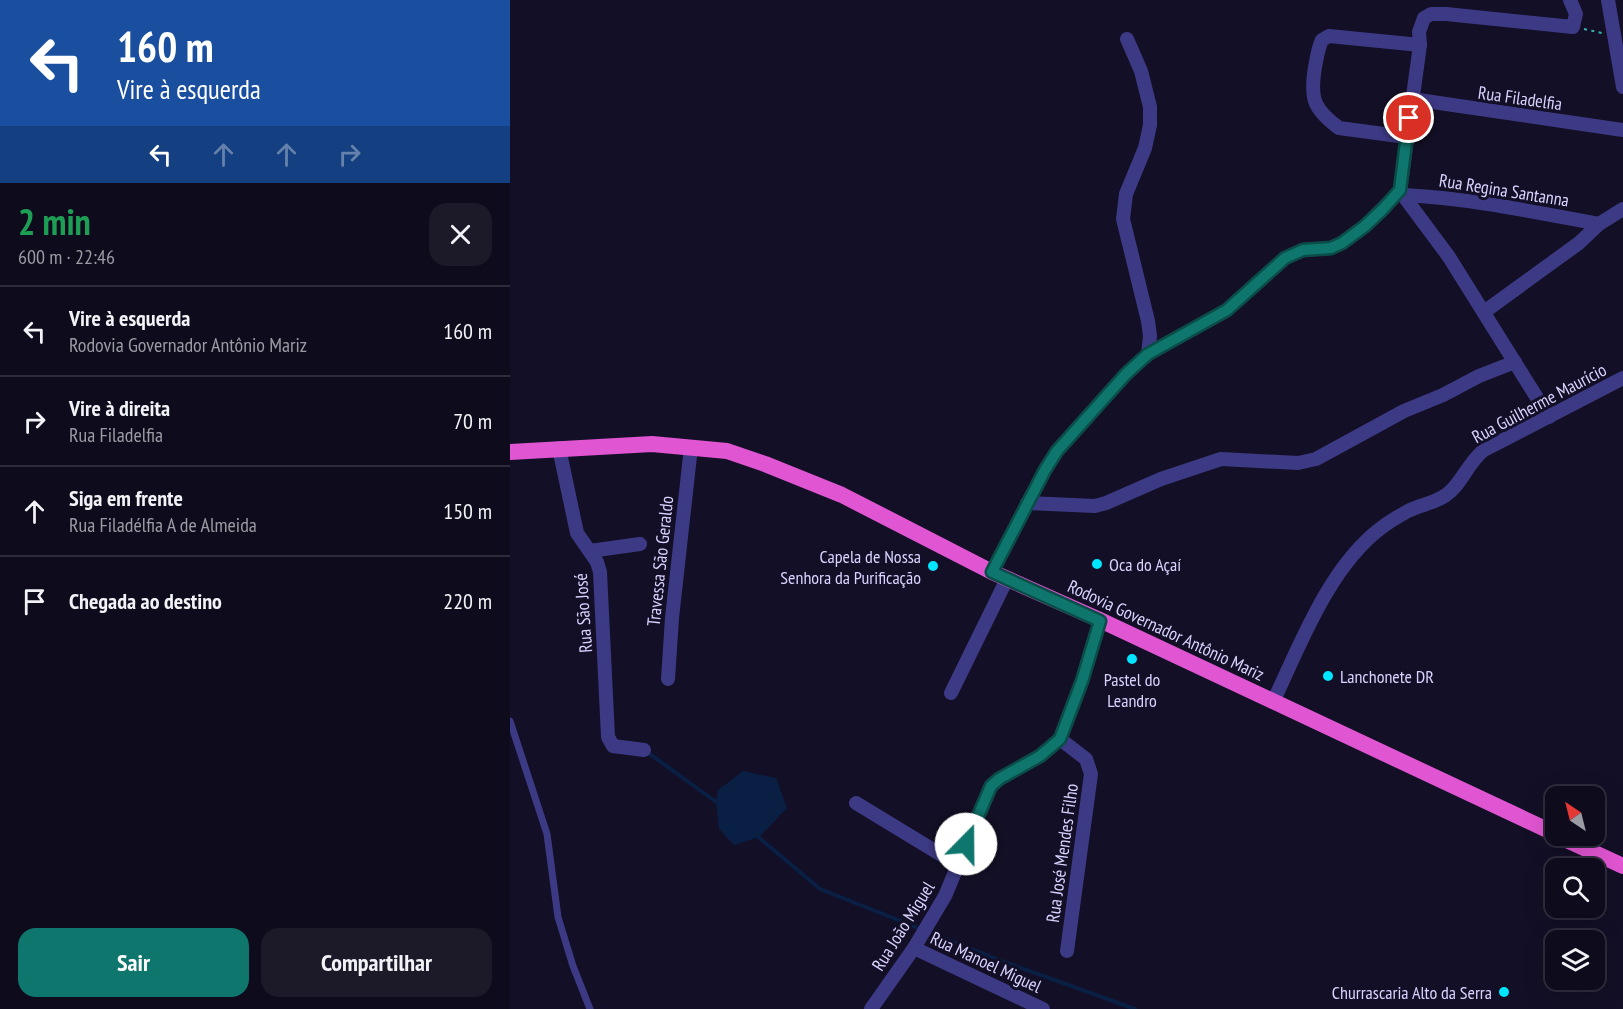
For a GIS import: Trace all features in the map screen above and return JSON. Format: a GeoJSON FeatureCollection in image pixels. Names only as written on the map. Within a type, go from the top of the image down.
{"type":"FeatureCollection","features":[{"type":"Feature","properties":{"kind":"highway","name":"Rodovia Governador Antônio Mariz"},"geometry":{"type":"LineString","coordinates":[[510,452],[652,444],[691,447],[727,451],[798,476],[842,495],[999,575],[1545,829]]}},
{"type":"Feature","properties":{"kind":"highway","name":"Rodovia Governador Antônio Mariz"},"geometry":{"type":"LineString","coordinates":[[1580,846],[1623,866]]}},
{"type":"Feature","properties":{"kind":"street"},"geometry":{"type":"LineString","coordinates":[[1548,417],[1449,257],[1401,193],[1406,137],[1421,24],[1424,18],[1431,14],[1573,27],[1576,14],[1570,0]]}},
{"type":"Feature","properties":{"kind":"street"},"geometry":{"type":"LineString","coordinates":[[1608,0],[1623,87]]}},
{"type":"Feature","properties":{"kind":"street"},"geometry":{"type":"LineString","coordinates":[[1406,137],[1340,128],[1331,122],[1314,101],[1312,90],[1314,72],[1322,39],[1329,36],[1420,45]]}},
{"type":"Feature","properties":{"kind":"street"},"geometry":{"type":"LineString","coordinates":[[1127,39],[1141,71],[1150,107],[1150,125],[1145,148],[1126,194],[1123,219],[1148,321],[1150,336],[1148,354]]}},
{"type":"Feature","properties":{"kind":"street","name":"Rua Filadelfia"},"geometry":{"type":"LineString","coordinates":[[1412,99],[1623,130]]}},
{"type":"Feature","properties":{"kind":"street"},"geometry":{"type":"LineString","coordinates":[[951,693],[1027,503],[1057,451],[1101,401],[1148,354],[1227,310],[1243,298],[1274,266],[1292,254],[1303,250],[1331,248],[1342,243],[1365,226],[1401,193]]}},
{"type":"Feature","properties":{"kind":"street","name":"Rua Regina Santanna"},"geometry":{"type":"LineString","coordinates":[[1401,193],[1510,207],[1599,224]]}},
{"type":"Feature","properties":{"kind":"street"},"geometry":{"type":"LineString","coordinates":[[1484,312],[1579,243],[1599,224],[1623,209]]}},
{"type":"Feature","properties":{"kind":"street"},"geometry":{"type":"LineString","coordinates":[[1027,503],[1095,506],[1180,472],[1221,459],[1298,463],[1316,459],[1404,411],[1515,362]]}},
{"type":"Feature","properties":{"kind":"street","name":"Rua Guilherme Maurício"},"geometry":{"type":"LineString","coordinates":[[1274,702],[1312,619],[1345,566],[1368,540],[1407,512],[1449,493],[1475,457],[1484,450],[1623,378]]}},
{"type":"Feature","properties":{"kind":"street","name":"Travessa São Geraldo"},"geometry":{"type":"LineString","coordinates":[[668,679],[672,618],[691,447]]}},
{"type":"Feature","properties":{"kind":"street","name":"Rua São José"},"geometry":{"type":"LineString","coordinates":[[559,448],[577,533],[597,562],[602,587],[608,736],[613,746],[644,750]]}},
{"type":"Feature","properties":{"kind":"street"},"geometry":{"type":"LineString","coordinates":[[590,551],[640,544]]}},
{"type":"Feature","properties":{"kind":"street"},"geometry":{"type":"LineString","coordinates":[[1060,739],[1082,681],[1100,621]]}},
{"type":"Feature","properties":{"kind":"street","name":"Rua João Miguel"},"geometry":{"type":"LineString","coordinates":[[871,1009],[914,948],[945,896],[991,786],[1040,756],[1060,739]]}},
{"type":"Feature","properties":{"kind":"street","name":"Rua José Mendes Filho"},"geometry":{"type":"LineString","coordinates":[[1060,739],[1086,759],[1091,774],[1067,951]]}},
{"type":"Feature","properties":{"kind":"street"},"geometry":{"type":"LineString","coordinates":[[856,803],[958,865]]}},
{"type":"Feature","properties":{"kind":"street","name":"Rua Manoel Miguel"},"geometry":{"type":"LineString","coordinates":[[914,948],[1043,1009]]}},
{"type":"Feature","properties":{"kind":"lane"},"geometry":{"type":"LineString","coordinates":[[510,721],[547,834],[558,917],[573,966],[590,1009]]}},
{"type":"Feature","properties":{"kind":"path"},"geometry":{"type":"LineString","coordinates":[[1573,27],[1613,35]]}},
{"type":"Feature","properties":{"kind":"water"},"geometry":{"type":"Polygon","coordinates":[[[743,771],[776,778],[787,808],[759,837],[734,845],[719,829],[716,802],[718,790],[743,771]]]}},
{"type":"Feature","properties":{"kind":"waterway"},"geometry":{"type":"LineString","coordinates":[[647,752],[719,804]]}},
{"type":"Feature","properties":{"kind":"waterway"},"geometry":{"type":"LineString","coordinates":[[757,836],[820,889],[999,960],[1135,1009]]}},
{"type":"Feature","properties":{"kind":"place","name":"Oca do Açaí"},"geometry":{"type":"Point","coordinates":[1097,564]}},
{"type":"Feature","properties":{"kind":"place","name":"Capela de Nossa Senhora da Purificação"},"geometry":{"type":"Point","coordinates":[933,566]}},
{"type":"Feature","properties":{"kind":"place","name":"Pastel do Leandro"},"geometry":{"type":"Point","coordinates":[1132,659]}},
{"type":"Feature","properties":{"kind":"place","name":"Lanchonete DR"},"geometry":{"type":"Point","coordinates":[1328,676]}},
{"type":"Feature","properties":{"kind":"place","name":"Churrascaria Alto da Serra"},"geometry":{"type":"Point","coordinates":[1504,992]}},
{"type":"Feature","properties":{"kind":"route"},"geometry":{"type":"LineString","coordinates":[[966,844],[991,786],[1040,756],[1060,739],[1082,681],[1100,621],[992,572],[1045,470],[1076,428],[1126,374],[1148,354],[1202,326],[1227,310],[1285,258],[1303,250],[1331,248],[1342,243],[1374,218],[1400,190],[1409,118]]}}]}
